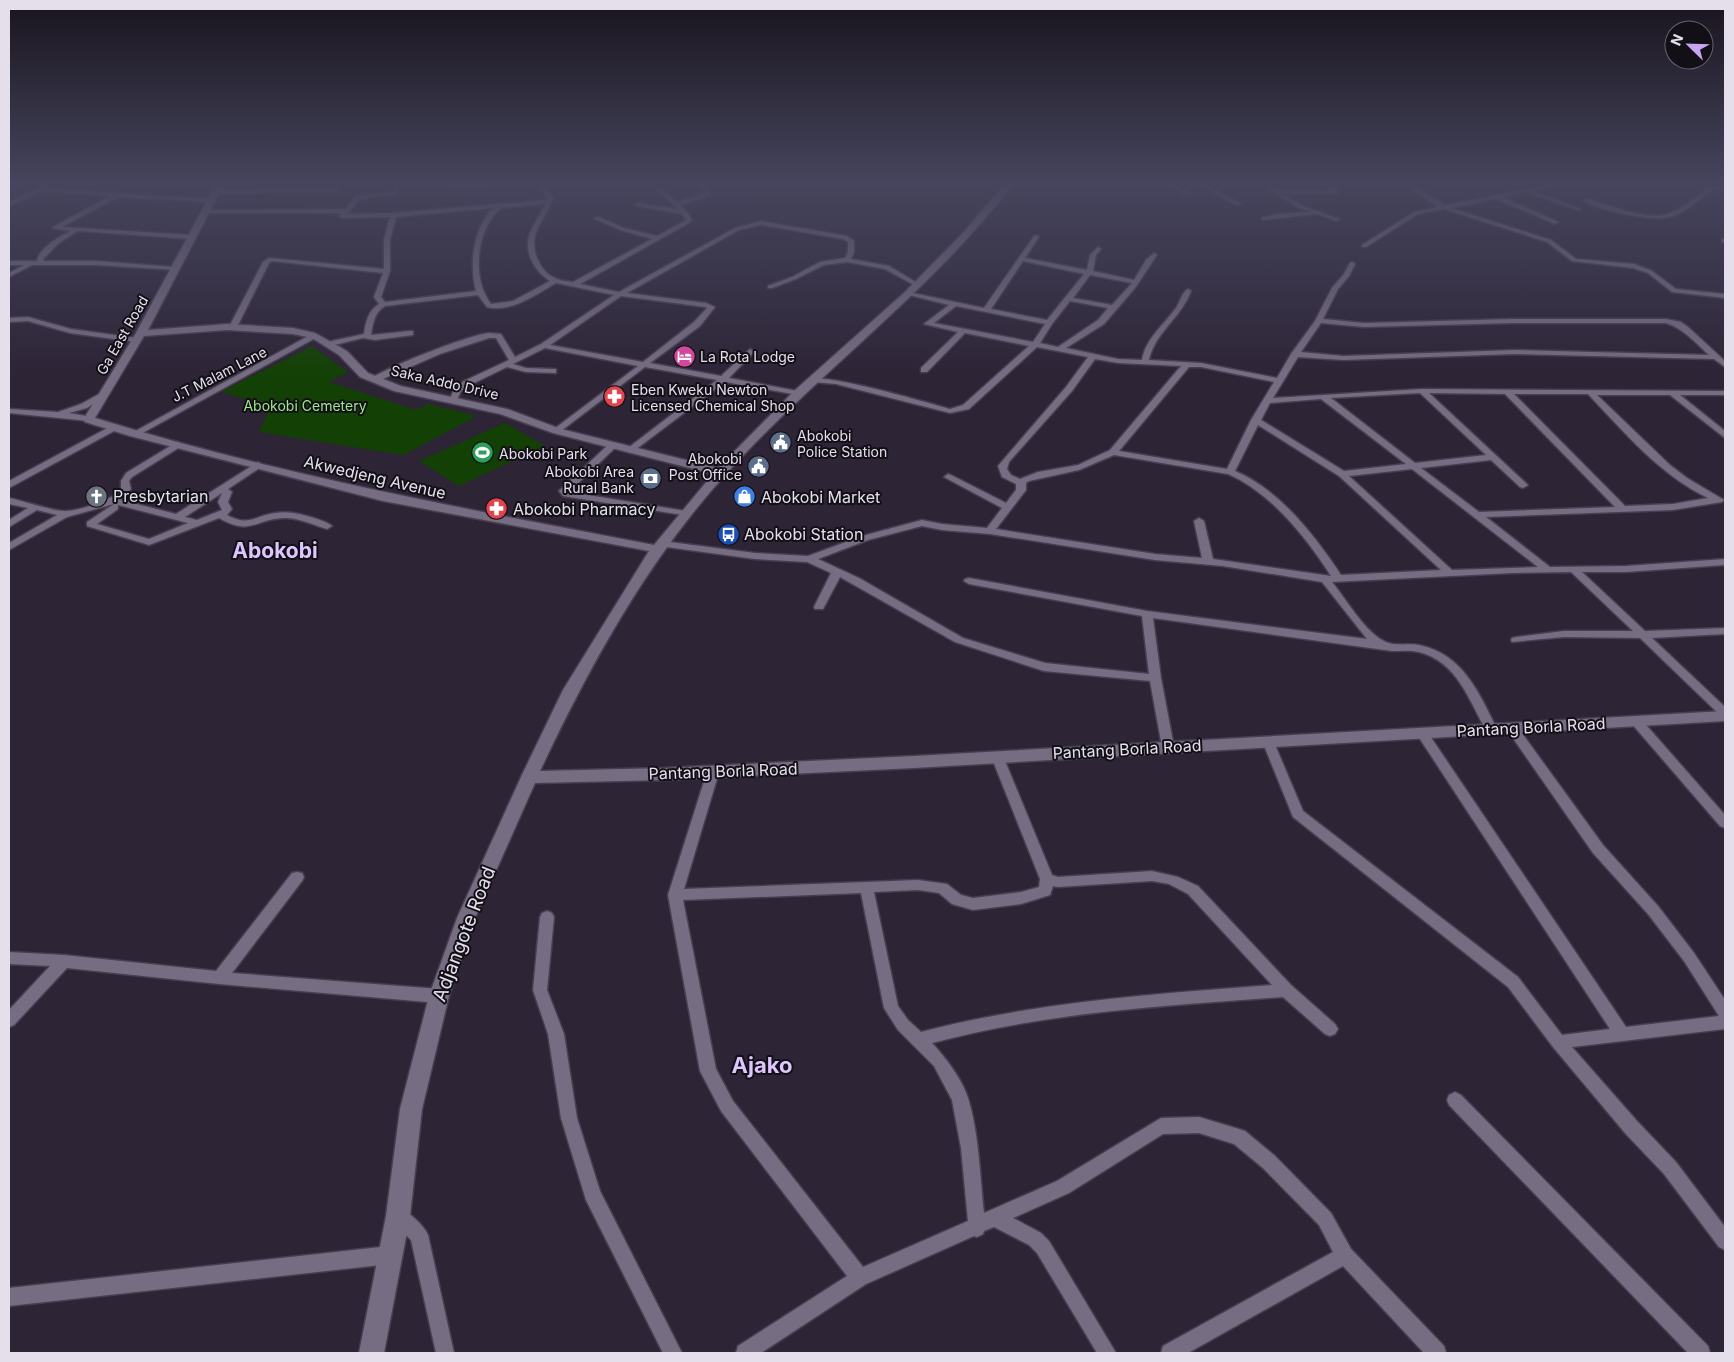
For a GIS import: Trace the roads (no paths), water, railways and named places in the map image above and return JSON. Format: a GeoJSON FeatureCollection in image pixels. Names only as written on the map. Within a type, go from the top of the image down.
{"type":"FeatureCollection","features":[{"type":"Feature","properties":{"kind":"street"},"geometry":{"type":"LineString","coordinates":[[41,262],[40,259],[49,248]]}},
{"type":"Feature","properties":{"kind":"street","name":"Ga East Road"},"geometry":{"type":"LineString","coordinates":[[89,420],[186,248]]}},
{"type":"Feature","properties":{"kind":"street"},"geometry":{"type":"LineString","coordinates":[[383,304],[377,297],[387,271],[387,248]]}},
{"type":"Feature","properties":{"kind":"street"},"geometry":{"type":"LineString","coordinates":[[478,248],[475,267],[480,293],[489,306],[508,305],[555,281]]}},
{"type":"Feature","properties":{"kind":"street"},"geometry":{"type":"LineString","coordinates":[[533,248],[533,260],[545,277],[555,281],[620,294],[706,304],[711,307],[697,324],[557,431]]}},
{"type":"Feature","properties":{"kind":"street"},"geometry":{"type":"LineString","coordinates":[[573,285],[639,248]]}},
{"type":"Feature","properties":{"kind":"street"},"geometry":{"type":"LineString","coordinates":[[453,400],[458,390],[467,384],[544,346],[620,294],[704,248]]}},
{"type":"Feature","properties":{"kind":"street"},"geometry":{"type":"LineString","coordinates":[[847,260],[851,248]]}},
{"type":"Feature","properties":{"kind":"street","name":"Adjangote Road"},"geometry":{"type":"LineString","coordinates":[[371,1353],[398,1216],[412,1109],[439,996],[466,918],[528,777],[571,690],[660,546],[721,472],[812,380],[908,294],[953,248]]}},
{"type":"Feature","properties":{"kind":"street"},"geometry":{"type":"LineString","coordinates":[[987,309],[1029,248]]}},
{"type":"Feature","properties":{"kind":"street"},"geometry":{"type":"LineString","coordinates":[[1558,248],[1578,261],[1634,266],[1650,272],[1674,291],[1725,296]]}},
{"type":"Feature","properties":{"kind":"street"},"geometry":{"type":"LineString","coordinates":[[812,380],[836,382],[950,411],[966,407],[1036,344],[1049,323],[1091,269],[1092,255],[1098,249]]}},
{"type":"Feature","properties":{"kind":"street"},"geometry":{"type":"LineString","coordinates":[[1060,349],[1091,330],[1136,282],[1144,265],[1154,255]]}},
{"type":"Feature","properties":{"kind":"street"},"geometry":{"type":"LineString","coordinates":[[233,327],[266,262],[271,258],[387,271]]}},
{"type":"Feature","properties":{"kind":"street"},"geometry":{"type":"LineString","coordinates":[[1021,259],[1136,282]]}},
{"type":"Feature","properties":{"kind":"street"},"geometry":{"type":"LineString","coordinates":[[770,287],[794,278],[822,263],[847,260],[887,267],[916,284]]}},
{"type":"Feature","properties":{"kind":"street"},"geometry":{"type":"LineString","coordinates":[[9,275],[29,265],[41,262],[96,263],[174,269]]}},
{"type":"Feature","properties":{"kind":"street"},"geometry":{"type":"LineString","coordinates":[[9,263],[29,265]]}},
{"type":"Feature","properties":{"kind":"street"},"geometry":{"type":"LineString","coordinates":[[1230,472],[1255,420],[1295,354],[1319,321],[1335,288],[1347,275],[1352,264]]}},
{"type":"Feature","properties":{"kind":"street"},"geometry":{"type":"LineString","coordinates":[[1145,362],[1146,351],[1154,338],[1182,306],[1188,291]]}},
{"type":"Feature","properties":{"kind":"street"},"geometry":{"type":"LineString","coordinates":[[366,337],[368,336],[373,312],[383,304],[480,293]]}},
{"type":"Feature","properties":{"kind":"street"},"geometry":{"type":"LineString","coordinates":[[908,294],[1049,323]]}},
{"type":"Feature","properties":{"kind":"street"},"geometry":{"type":"LineString","coordinates":[[1069,299],[1113,307]]}},
{"type":"Feature","properties":{"kind":"street"},"geometry":{"type":"LineString","coordinates":[[956,303],[928,324],[1092,356],[1224,369],[1279,381]]}},
{"type":"Feature","properties":{"kind":"street"},"geometry":{"type":"LineString","coordinates":[[9,320],[28,319],[70,332],[138,336]]}},
{"type":"Feature","properties":{"kind":"street"},"geometry":{"type":"LineString","coordinates":[[1319,321],[1364,325],[1513,321],[1666,321],[1678,324],[1685,329],[1725,365]]}},
{"type":"Feature","properties":{"kind":"street","name":"Saka Addo Drive"},"geometry":{"type":"LineString","coordinates":[[138,336],[233,327],[293,331],[315,336],[343,353],[364,375],[398,389],[511,414],[557,431],[721,472]]}},
{"type":"Feature","properties":{"kind":"street"},"geometry":{"type":"LineString","coordinates":[[924,370],[962,332]]}},
{"type":"Feature","properties":{"kind":"street"},"geometry":{"type":"LineString","coordinates":[[330,344],[366,337],[375,338],[410,333]]}},
{"type":"Feature","properties":{"kind":"street"},"geometry":{"type":"LineString","coordinates":[[373,380],[455,346],[492,334],[498,336],[511,362],[511,367],[526,370],[553,371]]}},
{"type":"Feature","properties":{"kind":"street","name":"J.T Malam Lane"},"geometry":{"type":"LineString","coordinates":[[134,434],[315,336]]}},
{"type":"Feature","properties":{"kind":"street"},"geometry":{"type":"LineString","coordinates":[[544,346],[798,394]]}},
{"type":"Feature","properties":{"kind":"street"},"geometry":{"type":"LineString","coordinates":[[631,450],[723,379],[750,351]]}},
{"type":"Feature","properties":{"kind":"street"},"geometry":{"type":"LineString","coordinates":[[1295,354],[1343,358],[1515,352],[1714,357]]}},
{"type":"Feature","properties":{"kind":"street"},"geometry":{"type":"LineString","coordinates":[[1092,356],[1069,389],[1002,466],[1002,472],[1008,478],[1020,482],[1029,477],[1077,468],[1103,459],[1114,452],[1186,365]]}},
{"type":"Feature","properties":{"kind":"street"},"geometry":{"type":"LineString","coordinates":[[1267,401],[1422,391],[1725,393]]}},
{"type":"Feature","properties":{"kind":"street"},"geometry":{"type":"LineString","coordinates":[[1422,391],[1523,485]]}},
{"type":"Feature","properties":{"kind":"street"},"geometry":{"type":"LineString","coordinates":[[1508,392],[1622,508]]}},
{"type":"Feature","properties":{"kind":"street"},"geometry":{"type":"LineString","coordinates":[[1591,393],[1648,450],[1697,490],[1722,500]]}},
{"type":"Feature","properties":{"kind":"street"},"geometry":{"type":"LineString","coordinates":[[1672,394],[1725,436]]}},
{"type":"Feature","properties":{"kind":"street"},"geometry":{"type":"LineString","coordinates":[[58,414],[84,406],[102,396]]}},
{"type":"Feature","properties":{"kind":"street"},"geometry":{"type":"LineString","coordinates":[[1323,396],[1548,570]]}},
{"type":"Feature","properties":{"kind":"street"},"geometry":{"type":"LineString","coordinates":[[9,411],[58,414],[89,420]]}},
{"type":"Feature","properties":{"kind":"street","name":"Akwedjeng Avenue"},"geometry":{"type":"LineString","coordinates":[[89,420],[134,434],[405,502],[660,546]]}},
{"type":"Feature","properties":{"kind":"street"},"geometry":{"type":"LineString","coordinates":[[1255,420],[1342,474],[1451,574]]}},
{"type":"Feature","properties":{"kind":"street"},"geometry":{"type":"LineString","coordinates":[[9,485],[113,428]]}},
{"type":"Feature","properties":{"kind":"street"},"geometry":{"type":"LineString","coordinates":[[177,444],[129,475],[125,481],[126,491],[117,502],[95,518],[90,524],[91,526],[149,542],[221,514],[227,509],[223,502],[228,495],[227,492],[221,489]]}},
{"type":"Feature","properties":{"kind":"street"},"geometry":{"type":"LineString","coordinates":[[612,446],[564,491],[566,494],[686,514]]}},
{"type":"Feature","properties":{"kind":"street"},"geometry":{"type":"LineString","coordinates":[[1114,452],[1230,472],[1246,478],[1319,548],[1338,578]]}},
{"type":"Feature","properties":{"kind":"street"},"geometry":{"type":"LineString","coordinates":[[1342,474],[1409,464],[1493,457]]}},
{"type":"Feature","properties":{"kind":"street"},"geometry":{"type":"LineString","coordinates":[[177,518],[258,465]]}},
{"type":"Feature","properties":{"kind":"street"},"geometry":{"type":"LineString","coordinates":[[948,477],[1008,507]]}},
{"type":"Feature","properties":{"kind":"street"},"geometry":{"type":"LineString","coordinates":[[990,530],[1021,490],[1020,482]]}},
{"type":"Feature","properties":{"kind":"street"},"geometry":{"type":"LineString","coordinates":[[1476,516],[1678,506],[1722,500]]}},
{"type":"Feature","properties":{"kind":"street"},"geometry":{"type":"LineString","coordinates":[[9,501],[65,514]]}},
{"type":"Feature","properties":{"kind":"street"},"geometry":{"type":"LineString","coordinates":[[9,547],[65,514],[117,502],[198,523]]}},
{"type":"Feature","properties":{"kind":"street"},"geometry":{"type":"LineString","coordinates":[[9,524],[36,507]]}},
{"type":"Feature","properties":{"kind":"street"},"geometry":{"type":"LineString","coordinates":[[221,514],[240,525],[250,525],[287,514],[326,526]]}},
{"type":"Feature","properties":{"kind":"street"},"geometry":{"type":"LineString","coordinates":[[1199,521],[1208,562]]}},
{"type":"Feature","properties":{"kind":"street"},"geometry":{"type":"LineString","coordinates":[[809,559],[915,523],[990,530],[1155,557],[1208,562],[1325,579],[1574,570],[1725,562]]}},
{"type":"Feature","properties":{"kind":"street"},"geometry":{"type":"LineString","coordinates":[[9,530],[28,535]]}},
{"type":"Feature","properties":{"kind":"street"},"geometry":{"type":"LineString","coordinates":[[660,546],[755,556],[809,559],[838,572],[959,640],[1044,667],[1155,678]]}},
{"type":"Feature","properties":{"kind":"street"},"geometry":{"type":"LineString","coordinates":[[1574,570],[1725,714]]}},
{"type":"Feature","properties":{"kind":"street"},"geometry":{"type":"LineString","coordinates":[[820,607],[838,572]]}},
{"type":"Feature","properties":{"kind":"street"},"geometry":{"type":"LineString","coordinates":[[1325,579],[1373,640],[1382,645]]}},
{"type":"Feature","properties":{"kind":"street"},"geometry":{"type":"LineString","coordinates":[[969,581],[1147,614],[1382,645],[1420,648],[1444,658],[1461,673],[1491,729]]}},
{"type":"Feature","properties":{"kind":"street"},"geometry":{"type":"LineString","coordinates":[[1147,614],[1155,678],[1168,746]]}},
{"type":"Feature","properties":{"kind":"street"},"geometry":{"type":"LineString","coordinates":[[1516,640],[1564,634],[1643,636],[1725,630]]}},
{"type":"Feature","properties":{"kind":"street","name":"Pantang Borla Road"},"geometry":{"type":"LineString","coordinates":[[528,777],[713,772],[914,762],[1168,746],[1269,743],[1725,714]]}},
{"type":"Feature","properties":{"kind":"street"},"geometry":{"type":"LineString","coordinates":[[1636,721],[1725,823]]}},
{"type":"Feature","properties":{"kind":"street"},"geometry":{"type":"LineString","coordinates":[[1512,728],[1598,849],[1652,910],[1689,957],[1725,1012]]}},
{"type":"Feature","properties":{"kind":"street"},"geometry":{"type":"LineString","coordinates":[[1422,732],[1621,1033]]}},
{"type":"Feature","properties":{"kind":"street"},"geometry":{"type":"LineString","coordinates":[[1269,743],[1298,814],[1513,982],[1558,1042],[1670,1168],[1725,1241]]}},
{"type":"Feature","properties":{"kind":"street"},"geometry":{"type":"LineString","coordinates":[[675,895],[867,889],[918,885],[942,888],[957,900],[973,904],[1021,898],[1045,892],[1048,879],[997,756]]}},
{"type":"Feature","properties":{"kind":"street"},"geometry":{"type":"LineString","coordinates":[[713,772],[675,895],[708,1071],[727,1106],[860,1278]]}},
{"type":"Feature","properties":{"kind":"street"},"geometry":{"type":"LineString","coordinates":[[1048,879],[1058,882],[1152,876],[1166,877],[1180,883],[1193,890],[1286,990],[1330,1029]]}},
{"type":"Feature","properties":{"kind":"street"},"geometry":{"type":"LineString","coordinates":[[218,978],[297,877]]}},
{"type":"Feature","properties":{"kind":"street"},"geometry":{"type":"LineString","coordinates":[[867,889],[890,1008],[939,1061],[960,1098],[969,1148],[977,1228]]}},
{"type":"Feature","properties":{"kind":"street"},"geometry":{"type":"LineString","coordinates":[[547,917],[540,990],[556,1034],[572,1127],[592,1194],[673,1353]]}},
{"type":"Feature","properties":{"kind":"street"},"geometry":{"type":"LineString","coordinates":[[9,958],[64,961],[218,978],[439,996]]}},
{"type":"Feature","properties":{"kind":"street"},"geometry":{"type":"LineString","coordinates":[[9,1020],[64,961]]}},
{"type":"Feature","properties":{"kind":"street"},"geometry":{"type":"LineString","coordinates":[[918,1040],[963,1027],[1077,1007],[1286,990]]}},
{"type":"Feature","properties":{"kind":"street"},"geometry":{"type":"LineString","coordinates":[[1558,1042],[1725,1022]]}},
{"type":"Feature","properties":{"kind":"street"},"geometry":{"type":"LineString","coordinates":[[1455,1100],[1701,1353]]}},
{"type":"Feature","properties":{"kind":"street"},"geometry":{"type":"LineString","coordinates":[[745,1353],[860,1278],[977,1228],[1063,1188],[1160,1126],[1198,1125],[1239,1137],[1269,1162],[1325,1220],[1345,1255],[1438,1353]]}},
{"type":"Feature","properties":{"kind":"street"},"geometry":{"type":"LineString","coordinates":[[398,1216],[419,1235],[445,1353]]}},
{"type":"Feature","properties":{"kind":"street"},"geometry":{"type":"LineString","coordinates":[[996,1219],[1034,1239],[1042,1246],[1107,1353]]}},
{"type":"Feature","properties":{"kind":"street"},"geometry":{"type":"LineString","coordinates":[[9,1297],[390,1255]]}},
{"type":"Feature","properties":{"kind":"street"},"geometry":{"type":"LineString","coordinates":[[1170,1353],[1345,1255]]}},
{"type":"Feature","properties":{"kind":"place","name":"La Rota Lodge"},"geometry":{"type":"Point","coordinates":[684,356]}},
{"type":"Feature","properties":{"kind":"place","name":"Eben Kweku Newton Licensed Chemical Shop"},"geometry":{"type":"Point","coordinates":[615,397]}},
{"type":"Feature","properties":{"kind":"place","name":"Abokobi Police Station"},"geometry":{"type":"Point","coordinates":[781,443]}},
{"type":"Feature","properties":{"kind":"place","name":"Abokobi Park"},"geometry":{"type":"Point","coordinates":[483,453]}},
{"type":"Feature","properties":{"kind":"place","name":"Abokobi Post Office"},"geometry":{"type":"Point","coordinates":[758,466]}},
{"type":"Feature","properties":{"kind":"place","name":"Abokobi Area Rural Bank"},"geometry":{"type":"Point","coordinates":[650,479]}},
{"type":"Feature","properties":{"kind":"place","name":"Presbytarian"},"geometry":{"type":"Point","coordinates":[97,496]}},
{"type":"Feature","properties":{"kind":"place","name":"Abokobi Market"},"geometry":{"type":"Point","coordinates":[745,497]}},
{"type":"Feature","properties":{"kind":"place","name":"Abokobi Pharmacy"},"geometry":{"type":"Point","coordinates":[497,509]}},
{"type":"Feature","properties":{"kind":"place","name":"Abokobi Station"},"geometry":{"type":"Point","coordinates":[728,534]}},
{"type":"Feature","properties":{"kind":"district","name":"Abokobi"},"geometry":{"type":"Point","coordinates":[275,550]}},
{"type":"Feature","properties":{"kind":"district","name":"Ajako"},"geometry":{"type":"Point","coordinates":[762,1065]}},
{"type":"Feature","properties":{"kind":"park label","name":"Abokobi Cemetery"},"geometry":{"type":"Point","coordinates":[305,405]}}]}
